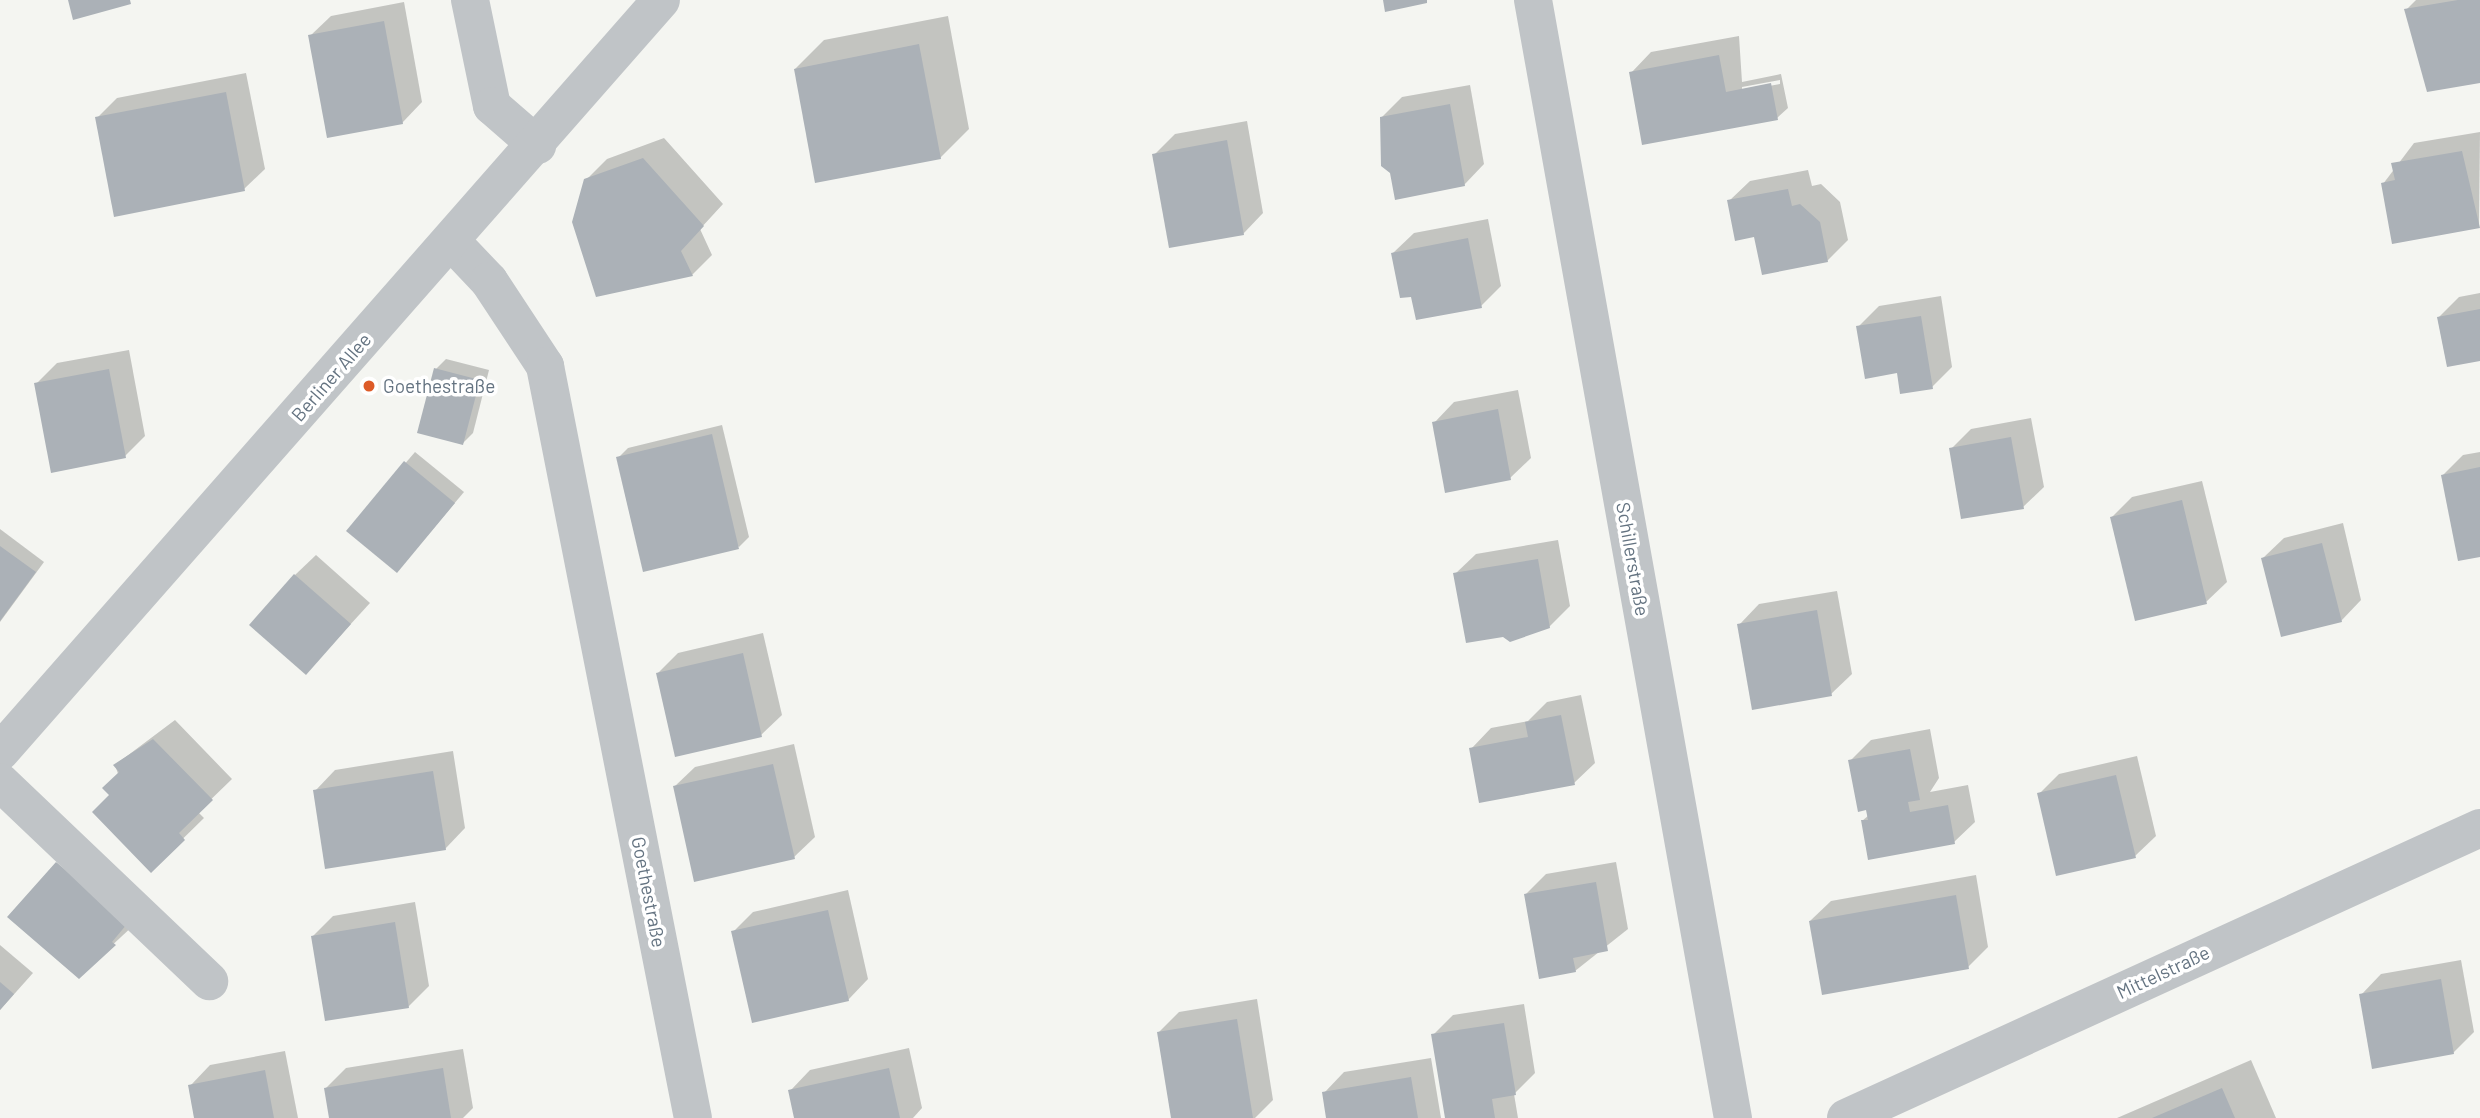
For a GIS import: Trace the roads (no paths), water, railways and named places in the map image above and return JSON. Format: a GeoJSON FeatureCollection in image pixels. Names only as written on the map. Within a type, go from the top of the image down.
{"type":"FeatureCollection","features":[{"type":"Feature","properties":{"kind":"street"},"geometry":{"type":"LineString","coordinates":[[470,0],[492,106],[537,145]]}},
{"type":"Feature","properties":{"kind":"street","name":"Berliner Allee"},"geometry":{"type":"LineString","coordinates":[[0,752],[537,145],[661,0]]}},
{"type":"Feature","properties":{"kind":"street","name":"Schillerstraße"},"geometry":{"type":"LineString","coordinates":[[1533,0],[1733,1118]]}},
{"type":"Feature","properties":{"kind":"street","name":"Goethestraße"},"geometry":{"type":"LineString","coordinates":[[451,241],[489,281],[545,366],[693,1118]]}},
{"type":"Feature","properties":{"kind":"street"},"geometry":{"type":"LineString","coordinates":[[0,782],[209,981]]}},
{"type":"Feature","properties":{"kind":"street","name":"Mittelstraße"},"geometry":{"type":"LineString","coordinates":[[1846,1118],[2480,828]]}},
{"type":"Feature","properties":{"kind":"place","name":"Goethestraße"},"geometry":{"type":"Point","coordinates":[369,386]}}]}
